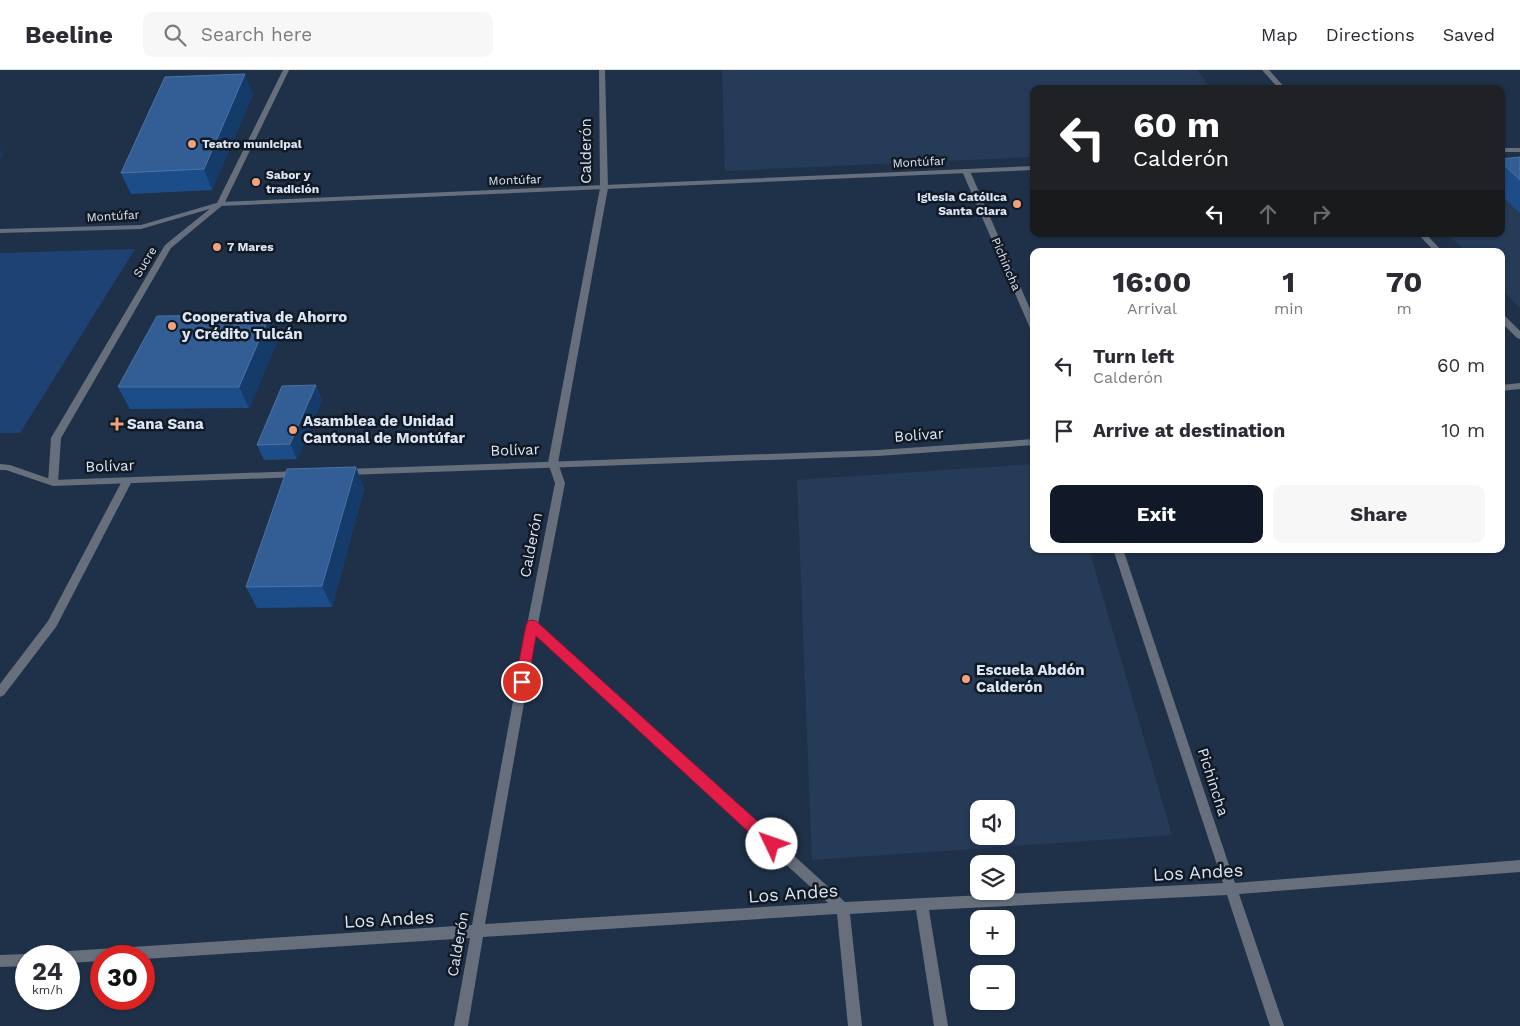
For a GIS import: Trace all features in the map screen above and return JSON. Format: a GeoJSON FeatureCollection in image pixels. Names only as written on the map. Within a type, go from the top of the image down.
{"type":"FeatureCollection","features":[{"type":"Feature","properties":{"kind":"street","name":"Sucre"},"geometry":{"type":"LineString","coordinates":[[53,484],[56,438],[168,247],[220,204],[286,70]]}},
{"type":"Feature","properties":{"kind":"street","name":"Calderón"},"geometry":{"type":"LineString","coordinates":[[461,1026],[532,625],[560,483],[553,463],[604,188],[602,70]]}},
{"type":"Feature","properties":{"kind":"street"},"geometry":{"type":"LineString","coordinates":[[1265,70],[1279,85]]}},
{"type":"Feature","properties":{"kind":"street"},"geometry":{"type":"LineString","coordinates":[[1505,150],[1520,150]]}},
{"type":"Feature","properties":{"kind":"street","name":"Montúfar"},"geometry":{"type":"LineString","coordinates":[[0,230],[141,227],[220,204],[1030,168]]}},
{"type":"Feature","properties":{"kind":"street","name":"Pichincha"},"geometry":{"type":"LineString","coordinates":[[966,172],[1030,319]]}},
{"type":"Feature","properties":{"kind":"street"},"geometry":{"type":"LineString","coordinates":[[1425,237],[1435,248]]}},
{"type":"Feature","properties":{"kind":"street"},"geometry":{"type":"LineString","coordinates":[[1505,321],[1520,336]]}},
{"type":"Feature","properties":{"kind":"street"},"geometry":{"type":"LineString","coordinates":[[1505,388],[1520,386]]}},
{"type":"Feature","properties":{"kind":"street","name":"Bolívar"},"geometry":{"type":"LineString","coordinates":[[335,472],[553,463],[878,454],[1030,442]]}},
{"type":"Feature","properties":{"kind":"street","name":"Bolívar"},"geometry":{"type":"LineString","coordinates":[[0,467],[7,467],[53,484],[305,473]]}},
{"type":"Feature","properties":{"kind":"street"},"geometry":{"type":"LineString","coordinates":[[0,692],[52,624],[126,481]]}},
{"type":"Feature","properties":{"kind":"street","name":"Pichincha"},"geometry":{"type":"LineString","coordinates":[[1119,553],[1277,1026]]}},
{"type":"Feature","properties":{"kind":"street"},"geometry":{"type":"LineString","coordinates":[[532,625],[843,908],[855,1026]]}},
{"type":"Feature","properties":{"kind":"street","name":"Los Andes"},"geometry":{"type":"LineString","coordinates":[[80,956],[476,933],[843,908],[922,906],[1231,889],[1520,866]]}},
{"type":"Feature","properties":{"kind":"street"},"geometry":{"type":"LineString","coordinates":[[922,906],[941,1026]]}},
{"type":"Feature","properties":{"kind":"street"},"geometry":{"type":"LineString","coordinates":[[0,961],[15,960]]}},
{"type":"Feature","properties":{"kind":"shaded area"},"geometry":{"type":"Polygon","coordinates":[[[722,70],[1197,70],[1208,85],[1030,85],[1030,157],[725,171],[722,70]]]}},
{"type":"Feature","properties":{"kind":"shaded area"},"geometry":{"type":"Polygon","coordinates":[[[1505,162],[1520,162],[1520,308],[1505,293],[1505,248],[1462,248],[1451,237],[1505,237],[1505,162]]]}},
{"type":"Feature","properties":{"kind":"shaded area"},"geometry":{"type":"Polygon","coordinates":[[[135,249],[20,433],[0,433],[0,253],[135,249]]]}},
{"type":"Feature","properties":{"kind":"shaded area","name":"Escuela Abdón Calderón"},"geometry":{"type":"Polygon","coordinates":[[[1030,464],[1030,553],[1090,553],[1172,835],[812,860],[797,480],[1030,464]]]}},
{"type":"Feature","properties":{"kind":"building","name":"Teatro municipal"},"geometry":{"type":"Polygon","coordinates":[[[245,74],[204,169],[121,173],[165,77],[245,74]]]}},
{"type":"Feature","properties":{"kind":"building"},"geometry":{"type":"Polygon","coordinates":[[[1520,157],[1520,180],[1505,166],[1505,159],[1520,157]]]}},
{"type":"Feature","properties":{"kind":"building"},"geometry":{"type":"Polygon","coordinates":[[[270,315],[239,387],[118,387],[157,316],[270,315]]]}},
{"type":"Feature","properties":{"kind":"building"},"geometry":{"type":"Polygon","coordinates":[[[316,385],[290,444],[257,445],[282,386],[316,385]]]}},
{"type":"Feature","properties":{"kind":"building"},"geometry":{"type":"Polygon","coordinates":[[[356,467],[322,586],[246,587],[287,469],[356,467]]]}},
{"type":"Feature","properties":{"kind":"place","name":"Teatro municipal"},"geometry":{"type":"Point","coordinates":[192,144]}},
{"type":"Feature","properties":{"kind":"place","name":"Sabor y tradición"},"geometry":{"type":"Point","coordinates":[256,182]}},
{"type":"Feature","properties":{"kind":"place","name":"Iglesia Católica Santa Clara"},"geometry":{"type":"Point","coordinates":[1017,204]}},
{"type":"Feature","properties":{"kind":"place","name":"7 Mares"},"geometry":{"type":"Point","coordinates":[217,247]}},
{"type":"Feature","properties":{"kind":"place","name":"Cooperativa de Ahorro y Crédito Tulcán"},"geometry":{"type":"Point","coordinates":[172,326]}},
{"type":"Feature","properties":{"kind":"place","name":"Sana Sana"},"geometry":{"type":"Point","coordinates":[117,424]}},
{"type":"Feature","properties":{"kind":"place","name":"Asamblea de Unidad Cantonal de Montúfar"},"geometry":{"type":"Point","coordinates":[293,430]}},
{"type":"Feature","properties":{"kind":"place","name":"Escuela Abdón Calderón"},"geometry":{"type":"Point","coordinates":[966,679]}},
{"type":"Feature","properties":{"kind":"route"},"geometry":{"type":"LineString","coordinates":[[522,682],[532,625],[772,844]]}}]}
